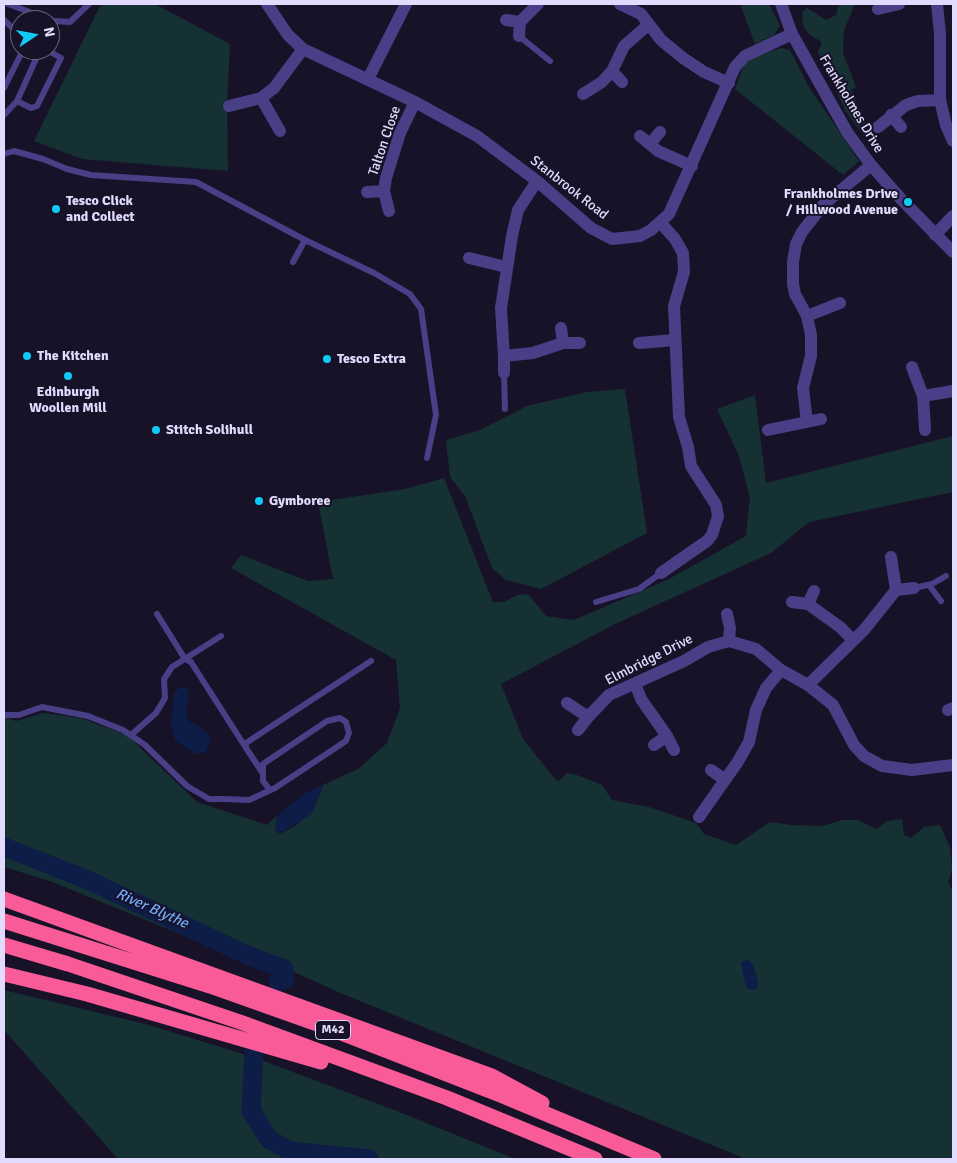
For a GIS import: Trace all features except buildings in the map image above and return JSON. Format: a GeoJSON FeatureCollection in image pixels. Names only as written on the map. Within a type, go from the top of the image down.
{"type":"FeatureCollection","features":[{"type":"Feature","properties":{"kind":"highway"},"geometry":{"type":"LineString","coordinates":[[4,899],[492,1076],[618,1144]]}},
{"type":"Feature","properties":{"kind":"highway","name":"M42"},"geometry":{"type":"LineString","coordinates":[[4,921],[201,984],[331,1029],[503,1096],[654,1159]]}},
{"type":"Feature","properties":{"kind":"highway","name":"M42"},"geometry":{"type":"LineString","coordinates":[[4,945],[240,1022],[447,1098],[595,1159]]}},
{"type":"Feature","properties":{"kind":"highway"},"geometry":{"type":"LineString","coordinates":[[4,974],[87,994],[447,1098]]}},
{"type":"Feature","properties":{"kind":"street","name":"Stanbrook Road"},"geometry":{"type":"LineString","coordinates":[[267,4],[288,35],[303,49],[368,79],[477,136],[537,181],[591,228],[612,239],[640,236],[669,214],[735,67],[745,56],[792,34]]}},
{"type":"Feature","properties":{"kind":"street"},"geometry":{"type":"LineString","coordinates":[[368,79],[406,4]]}},
{"type":"Feature","properties":{"kind":"street"},"geometry":{"type":"LineString","coordinates":[[519,36],[520,22],[538,4]]}},
{"type":"Feature","properties":{"kind":"street"},"geometry":{"type":"LineString","coordinates":[[620,4],[641,14],[661,40],[683,58],[704,72],[729,83]]}},
{"type":"Feature","properties":{"kind":"street","name":"Frankholmes Drive"},"geometry":{"type":"LineString","coordinates":[[781,4],[792,34],[837,115],[871,165],[953,252]]}},
{"type":"Feature","properties":{"kind":"street"},"geometry":{"type":"LineString","coordinates":[[878,9],[897,4]]}},
{"type":"Feature","properties":{"kind":"street"},"geometry":{"type":"LineString","coordinates":[[937,4],[940,34],[940,100],[946,125],[953,141]]}},
{"type":"Feature","properties":{"kind":"street"},"geometry":{"type":"LineString","coordinates":[[506,20],[520,22]]}},
{"type":"Feature","properties":{"kind":"street"},"geometry":{"type":"LineString","coordinates":[[583,94],[602,82],[612,70],[624,46],[648,25]]}},
{"type":"Feature","properties":{"kind":"street"},"geometry":{"type":"LineString","coordinates":[[229,106],[261,98],[274,88],[303,49]]}},
{"type":"Feature","properties":{"kind":"street"},"geometry":{"type":"LineString","coordinates":[[612,70],[622,82]]}},
{"type":"Feature","properties":{"kind":"street"},"geometry":{"type":"LineString","coordinates":[[261,98],[280,131]]}},
{"type":"Feature","properties":{"kind":"street"},"geometry":{"type":"LineString","coordinates":[[878,127],[906,105],[918,101],[940,100]]}},
{"type":"Feature","properties":{"kind":"street","name":"Talton Close"},"geometry":{"type":"LineString","coordinates":[[389,211],[384,191],[386,178],[400,133],[414,102]]}},
{"type":"Feature","properties":{"kind":"street"},"geometry":{"type":"LineString","coordinates":[[892,115],[901,127]]}},
{"type":"Feature","properties":{"kind":"street"},"geometry":{"type":"LineString","coordinates":[[660,132],[645,140],[658,151],[692,166]]}},
{"type":"Feature","properties":{"kind":"street"},"geometry":{"type":"LineString","coordinates":[[807,422],[803,388],[811,356],[811,335],[807,316],[795,294],[793,284],[792,262],[796,244],[802,232],[823,205],[871,165]]}},
{"type":"Feature","properties":{"kind":"street"},"geometry":{"type":"LineString","coordinates":[[504,373],[501,308],[506,267],[518,210],[537,181]]}},
{"type":"Feature","properties":{"kind":"street","name":"Talton Close"},"geometry":{"type":"LineString","coordinates":[[367,192],[384,191]]}},
{"type":"Feature","properties":{"kind":"street"},"geometry":{"type":"LineString","coordinates":[[935,235],[953,216]]}},
{"type":"Feature","properties":{"kind":"street"},"geometry":{"type":"LineString","coordinates":[[660,222],[676,239],[683,253],[684,272],[674,306],[679,417],[688,447],[691,466],[716,505],[718,516],[712,535],[706,541],[660,573]]}},
{"type":"Feature","properties":{"kind":"street"},"geometry":{"type":"LineString","coordinates":[[469,258],[506,267]]}},
{"type":"Feature","properties":{"kind":"street"},"geometry":{"type":"LineString","coordinates":[[807,316],[840,302]]}},
{"type":"Feature","properties":{"kind":"street"},"geometry":{"type":"LineString","coordinates":[[561,328],[563,344]]}},
{"type":"Feature","properties":{"kind":"street"},"geometry":{"type":"LineString","coordinates":[[639,343],[675,340]]}},
{"type":"Feature","properties":{"kind":"street"},"geometry":{"type":"LineString","coordinates":[[504,356],[532,353],[563,344],[580,343]]}},
{"type":"Feature","properties":{"kind":"street"},"geometry":{"type":"LineString","coordinates":[[912,367],[923,396],[925,430]]}},
{"type":"Feature","properties":{"kind":"street"},"geometry":{"type":"LineString","coordinates":[[923,396],[953,391]]}},
{"type":"Feature","properties":{"kind":"street"},"geometry":{"type":"LineString","coordinates":[[768,430],[821,419]]}},
{"type":"Feature","properties":{"kind":"street"},"geometry":{"type":"LineString","coordinates":[[891,557],[896,590]]}},
{"type":"Feature","properties":{"kind":"street"},"geometry":{"type":"LineString","coordinates":[[808,685],[864,630],[896,590],[914,588]]}},
{"type":"Feature","properties":{"kind":"street"},"geometry":{"type":"LineString","coordinates":[[808,604],[814,592]]}},
{"type":"Feature","properties":{"kind":"street"},"geometry":{"type":"LineString","coordinates":[[792,602],[808,604],[840,627],[853,640]]}},
{"type":"Feature","properties":{"kind":"street"},"geometry":{"type":"LineString","coordinates":[[727,614],[730,628],[729,641],[756,649],[781,670],[808,685],[833,705],[854,745],[864,756],[882,766],[912,770],[953,765]]}},
{"type":"Feature","properties":{"kind":"street","name":"Elmbridge Drive"},"geometry":{"type":"LineString","coordinates":[[578,730],[610,695],[708,647],[729,641]]}},
{"type":"Feature","properties":{"kind":"street"},"geometry":{"type":"LineString","coordinates":[[699,817],[749,742],[756,710],[766,688],[781,670]]}},
{"type":"Feature","properties":{"kind":"street"},"geometry":{"type":"LineString","coordinates":[[635,683],[641,699],[667,736],[674,750]]}},
{"type":"Feature","properties":{"kind":"street"},"geometry":{"type":"LineString","coordinates":[[567,703],[588,717]]}},
{"type":"Feature","properties":{"kind":"street"},"geometry":{"type":"LineString","coordinates":[[654,746],[667,736]]}},
{"type":"Feature","properties":{"kind":"street"},"geometry":{"type":"LineString","coordinates":[[711,770],[725,780]]}},
{"type":"Feature","properties":{"kind":"lane"},"geometry":{"type":"LineString","coordinates":[[8,4],[54,21],[70,22],[89,4]]}},
{"type":"Feature","properties":{"kind":"lane"},"geometry":{"type":"LineString","coordinates":[[519,36],[550,61]]}},
{"type":"Feature","properties":{"kind":"lane"},"geometry":{"type":"LineString","coordinates":[[17,102],[31,108],[37,106],[42,99],[60,57]]}},
{"type":"Feature","properties":{"kind":"lane"},"geometry":{"type":"LineString","coordinates":[[4,88],[18,60]]}},
{"type":"Feature","properties":{"kind":"lane"},"geometry":{"type":"LineString","coordinates":[[4,115],[17,102],[36,60]]}},
{"type":"Feature","properties":{"kind":"lane"},"geometry":{"type":"LineString","coordinates":[[4,154],[14,151],[91,175],[196,182],[305,240],[374,273],[410,294],[421,309],[436,415],[427,458]]}},
{"type":"Feature","properties":{"kind":"lane"},"geometry":{"type":"LineString","coordinates":[[293,262],[305,240]]}},
{"type":"Feature","properties":{"kind":"lane"},"geometry":{"type":"LineString","coordinates":[[504,373],[505,409]]}},
{"type":"Feature","properties":{"kind":"lane"},"geometry":{"type":"LineString","coordinates":[[596,602],[639,589],[660,573]]}},
{"type":"Feature","properties":{"kind":"lane"},"geometry":{"type":"LineString","coordinates":[[914,588],[929,585],[946,576]]}},
{"type":"Feature","properties":{"kind":"lane"},"geometry":{"type":"LineString","coordinates":[[929,585],[941,601]]}},
{"type":"Feature","properties":{"kind":"lane"},"geometry":{"type":"LineString","coordinates":[[156,614],[185,659],[191,662],[262,772]]}},
{"type":"Feature","properties":{"kind":"lane"},"geometry":{"type":"LineString","coordinates":[[131,735],[156,713],[164,698],[164,679],[172,667],[220,636]]}},
{"type":"Feature","properties":{"kind":"lane"},"geometry":{"type":"LineString","coordinates":[[246,748],[246,743],[371,661]]}},
{"type":"Feature","properties":{"kind":"lane"},"geometry":{"type":"LineString","coordinates":[[4,714],[19,715],[42,707],[88,716],[131,735],[145,744],[187,786],[209,799],[249,800],[270,790],[346,740],[349,726],[340,718],[327,721],[263,764],[263,781],[270,790]]}},
{"type":"Feature","properties":{"kind":"green space"},"geometry":{"type":"Polygon","coordinates":[[[101,4],[155,4],[230,44],[227,101],[228,171],[82,159],[34,141],[101,4]]]}},
{"type":"Feature","properties":{"kind":"green space"},"geometry":{"type":"Polygon","coordinates":[[[740,4],[769,4],[780,26],[774,35],[755,44],[740,4]]]}},
{"type":"Feature","properties":{"kind":"green space"},"geometry":{"type":"Polygon","coordinates":[[[839,4],[855,4],[844,30],[843,53],[856,87],[851,90],[869,131],[864,136],[846,112],[818,52],[822,42],[810,35],[803,26],[802,12],[807,8],[826,20],[836,15],[839,4]]]}},
{"type":"Feature","properties":{"kind":"green space"},"geometry":{"type":"Polygon","coordinates":[[[781,48],[790,50],[809,87],[859,161],[843,175],[735,89],[743,67],[751,58],[781,48]]]}},
{"type":"Feature","properties":{"kind":"green space"},"geometry":{"type":"Polygon","coordinates":[[[625,389],[647,533],[541,589],[506,580],[492,568],[465,496],[450,477],[446,440],[480,430],[527,406],[587,392],[625,389]]]}},
{"type":"Feature","properties":{"kind":"green space"},"geometry":{"type":"Polygon","coordinates":[[[755,395],[766,483],[953,436],[953,492],[809,522],[771,553],[615,624],[501,684],[523,739],[555,779],[559,781],[567,773],[577,775],[602,785],[612,800],[649,807],[696,823],[704,834],[736,845],[770,822],[823,826],[842,820],[858,820],[876,829],[887,821],[902,819],[904,835],[911,838],[924,827],[940,825],[950,847],[952,870],[948,882],[953,892],[953,1159],[746,1159],[338,992],[222,939],[212,947],[50,881],[4,867],[4,717],[16,721],[44,713],[80,718],[127,735],[197,802],[267,825],[277,816],[275,830],[280,834],[298,824],[317,802],[323,785],[358,769],[387,743],[400,708],[396,660],[231,568],[241,555],[308,581],[333,579],[318,502],[405,489],[444,478],[493,602],[504,602],[517,595],[528,594],[546,616],[574,620],[667,580],[746,536],[750,498],[739,456],[717,409],[755,395]]]}},
{"type":"Feature","properties":{"kind":"green space"},"geometry":{"type":"Polygon","coordinates":[[[4,990],[149,1025],[253,1057],[397,1111],[515,1159],[118,1159],[4,1030],[4,990]]]}},
{"type":"Feature","properties":{"kind":"water"},"geometry":{"type":"Polygon","coordinates":[[[179,688],[186,688],[189,691],[186,712],[189,721],[207,733],[211,741],[206,752],[195,754],[175,740],[171,727],[174,693],[179,688]]]}},
{"type":"Feature","properties":{"kind":"water"},"geometry":{"type":"Polygon","coordinates":[[[323,785],[312,814],[279,834],[275,830],[277,816],[305,793],[323,785]]]}},
{"type":"Feature","properties":{"kind":"water"},"geometry":{"type":"Polygon","coordinates":[[[748,960],[753,964],[758,983],[757,988],[753,990],[746,988],[741,962],[748,960]]]}},
{"type":"Feature","properties":{"kind":"waterway","name":"River Blythe"},"geometry":{"type":"LineString","coordinates":[[4,847],[88,880],[247,955],[284,969],[285,979],[278,982]]}},
{"type":"Feature","properties":{"kind":"waterway","name":"River Blythe"},"geometry":{"type":"LineString","coordinates":[[254,1052],[251,1111],[269,1139],[290,1151],[369,1159]]}},
{"type":"Feature","properties":{"kind":"place","name":"Frankholmes Drive / Hillwood Avenue"},"geometry":{"type":"Point","coordinates":[908,202]}},
{"type":"Feature","properties":{"kind":"place","name":"Tesco Click and Collect"},"geometry":{"type":"Point","coordinates":[56,209]}},
{"type":"Feature","properties":{"kind":"place","name":"The Kitchen"},"geometry":{"type":"Point","coordinates":[27,356]}},
{"type":"Feature","properties":{"kind":"place","name":"Tesco Extra"},"geometry":{"type":"Point","coordinates":[327,359]}},
{"type":"Feature","properties":{"kind":"place","name":"Edinburgh Woollen Mill"},"geometry":{"type":"Point","coordinates":[68,376]}},
{"type":"Feature","properties":{"kind":"place","name":"Stitch Solihull"},"geometry":{"type":"Point","coordinates":[156,430]}},
{"type":"Feature","properties":{"kind":"place","name":"Gymboree"},"geometry":{"type":"Point","coordinates":[259,501]}}]}
